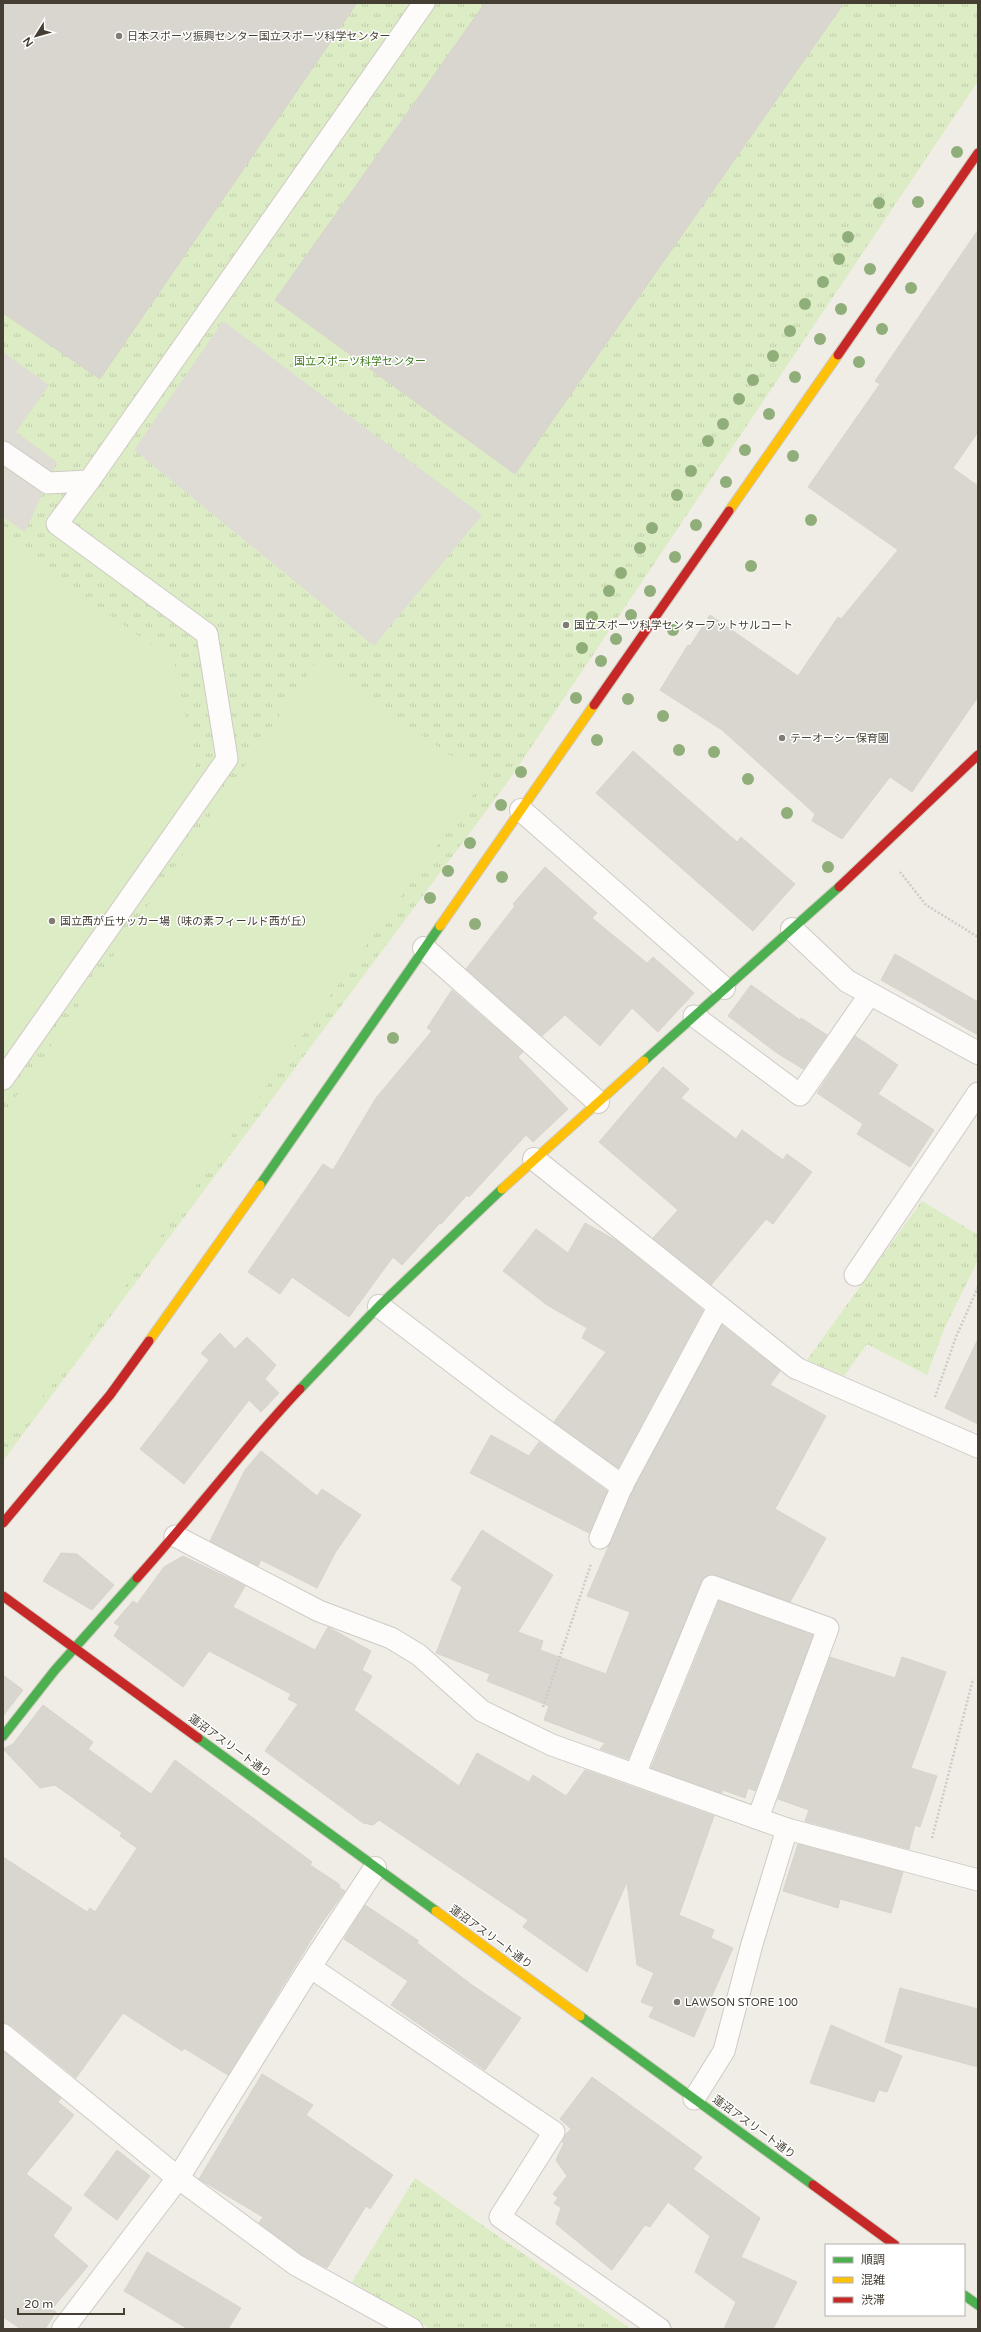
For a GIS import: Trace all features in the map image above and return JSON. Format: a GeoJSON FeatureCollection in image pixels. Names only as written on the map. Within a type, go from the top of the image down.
{"type":"FeatureCollection","features":[{"type":"Feature","properties":{"kind":"street"},"geometry":{"type":"LineString","coordinates":[[3,1523],[110,1395],[196,1276],[978,153]]}},
{"type":"Feature","properties":{"kind":"street"},"geometry":{"type":"LineString","coordinates":[[3,1736],[75,1648],[175,1536],[267,1424],[379,1306],[534,1160],[881,848],[978,755]]}},
{"type":"Feature","properties":{"kind":"street"},"geometry":{"type":"LineString","coordinates":[[521,810],[724,988]]}},
{"type":"Feature","properties":{"kind":"street"},"geometry":{"type":"LineString","coordinates":[[792,929],[846,981],[978,1053]]}},
{"type":"Feature","properties":{"kind":"street"},"geometry":{"type":"LineString","coordinates":[[424,948],[598,1102]]}},
{"type":"Feature","properties":{"kind":"street"},"geometry":{"type":"LineString","coordinates":[[534,1160],[796,1368]]}},
{"type":"Feature","properties":{"kind":"street"},"geometry":{"type":"LineString","coordinates":[[379,1306],[504,1401],[622,1486]]}},
{"type":"Feature","properties":{"kind":"street","name":"蓮沼アスリート通り"},"geometry":{"type":"LineString","coordinates":[[3,1596],[894,2244]]}},
{"type":"Feature","properties":{"kind":"street"},"geometry":{"type":"LineString","coordinates":[[67,2328],[178,2178],[310,1967],[375,1868]]}},
{"type":"Feature","properties":{"kind":"street"},"geometry":{"type":"LineString","coordinates":[[3,2035],[178,2178]]}},
{"type":"Feature","properties":{"kind":"street"},"geometry":{"type":"LineString","coordinates":[[965,2296],[978,2306]]}},
{"type":"Feature","properties":{"kind":"lane"},"geometry":{"type":"LineString","coordinates":[[3,1079],[228,759],[207,634],[57,524],[89,481],[424,3]]}},
{"type":"Feature","properties":{"kind":"lane"},"geometry":{"type":"LineString","coordinates":[[3,452],[48,483],[89,481]]}},
{"type":"Feature","properties":{"kind":"lane"},"geometry":{"type":"LineString","coordinates":[[694,1016],[800,1095],[870,994]]}},
{"type":"Feature","properties":{"kind":"lane"},"geometry":{"type":"LineString","coordinates":[[855,1275],[978,1093]]}},
{"type":"Feature","properties":{"kind":"lane"},"geometry":{"type":"LineString","coordinates":[[600,1538],[622,1486],[719,1306]]}},
{"type":"Feature","properties":{"kind":"lane"},"geometry":{"type":"LineString","coordinates":[[796,1368],[925,1423],[978,1448]]}},
{"type":"Feature","properties":{"kind":"lane"},"geometry":{"type":"LineString","coordinates":[[175,1536],[319,1610],[391,1638],[419,1655],[482,1711],[552,1745],[787,1829],[978,1880]]}},
{"type":"Feature","properties":{"kind":"lane"},"geometry":{"type":"LineString","coordinates":[[635,1774],[712,1586],[726,1591],[828,1628],[758,1818]]}},
{"type":"Feature","properties":{"kind":"lane"},"geometry":{"type":"LineString","coordinates":[[694,2099],[724,2051],[752,1944],[787,1829]]}},
{"type":"Feature","properties":{"kind":"lane"},"geometry":{"type":"LineString","coordinates":[[310,1967],[554,2132],[500,2217],[660,2329]]}},
{"type":"Feature","properties":{"kind":"lane"},"geometry":{"type":"LineString","coordinates":[[178,2178],[296,2265],[412,2329]]}},
{"type":"Feature","properties":{"kind":"path"},"geometry":{"type":"LineString","coordinates":[[881,848],[926,905],[978,937]]}},
{"type":"Feature","properties":{"kind":"path"},"geometry":{"type":"LineString","coordinates":[[925,1423],[956,1337],[978,1286]]}},
{"type":"Feature","properties":{"kind":"path"},"geometry":{"type":"LineString","coordinates":[[534,1736],[600,1538]]}},
{"type":"Feature","properties":{"kind":"path"},"geometry":{"type":"LineString","coordinates":[[924,1866],[973,1679]]}},
{"type":"Feature","properties":{"kind":"green space","name":"国立スポーツ科学センター"},"geometry":{"type":"Polygon","coordinates":[[[3,3],[978,3],[978,81],[509,780],[3,1461],[3,3]]]}},
{"type":"Feature","properties":{"kind":"green space","name":"国立西が丘サッカー場（味の素フィールド西が丘）"},"geometry":{"type":"Polygon","coordinates":[[[3,538],[153,646],[172,649],[199,784],[3,1058],[3,538]]]}},
{"type":"Feature","properties":{"kind":"green space"},"geometry":{"type":"Polygon","coordinates":[[[317,661],[484,779],[69,1365],[3,1443],[3,1115],[317,661]]]}},
{"type":"Feature","properties":{"kind":"green space"},"geometry":{"type":"Polygon","coordinates":[[[922,1201],[978,1235],[978,1260],[945,1327],[927,1375],[867,1344],[844,1376],[807,1360],[922,1201]]]}},
{"type":"Feature","properties":{"kind":"green space"},"geometry":{"type":"Polygon","coordinates":[[[415,2178],[631,2329],[430,2329],[352,2282],[415,2178]]]}},
{"type":"Feature","properties":{"kind":"shaded area"},"geometry":{"type":"Polygon","coordinates":[[[223,321],[482,515],[374,646],[134,450],[223,321]]]}},
{"type":"Feature","properties":{"kind":"shaded area"},"geometry":{"type":"Polygon","coordinates":[[[3,352],[49,385],[16,432],[57,462],[25,532],[3,517],[3,352]]]}},
{"type":"Feature","properties":{"kind":"building"},"geometry":{"type":"Polygon","coordinates":[[[3,3],[357,3],[100,379],[3,313],[3,3]]]}},
{"type":"Feature","properties":{"kind":"building"},"geometry":{"type":"Polygon","coordinates":[[[485,3],[844,3],[515,474],[275,300],[485,3]]]}},
{"type":"Feature","properties":{"kind":"building"},"geometry":{"type":"Polygon","coordinates":[[[978,230],[978,432],[953,468],[978,486],[978,697],[912,792],[890,777],[842,839],[812,821],[815,814],[722,730],[660,690],[688,645],[690,646],[710,615],[798,676],[838,617],[841,619],[898,550],[808,487],[880,384],[875,381],[978,230]]]}},
{"type":"Feature","properties":{"kind":"building"},"geometry":{"type":"Polygon","coordinates":[[[633,751],[737,842],[741,837],[795,884],[753,931],[596,793],[633,751]]]}},
{"type":"Feature","properties":{"kind":"building"},"geometry":{"type":"Polygon","coordinates":[[[545,867],[597,913],[592,918],[647,963],[653,957],[694,993],[658,1032],[632,1008],[600,1046],[565,1015],[542,1036],[466,969],[515,906],[513,904],[545,867]]]}},
{"type":"Feature","properties":{"kind":"building"},"geometry":{"type":"Polygon","coordinates":[[[895,954],[978,1002],[978,1035],[881,980],[895,954]]]}},
{"type":"Feature","properties":{"kind":"building"},"geometry":{"type":"Polygon","coordinates":[[[751,985],[800,1020],[801,1018],[827,1035],[803,1069],[777,1053],[728,1016],[751,985]]]}},
{"type":"Feature","properties":{"kind":"building"},"geometry":{"type":"Polygon","coordinates":[[[452,990],[523,1052],[518,1057],[568,1109],[533,1142],[526,1135],[469,1197],[467,1195],[402,1265],[393,1257],[349,1317],[292,1277],[280,1294],[248,1272],[323,1164],[333,1170],[376,1098],[432,1031],[427,1028],[452,990]]]}},
{"type":"Feature","properties":{"kind":"building"},"geometry":{"type":"Polygon","coordinates":[[[855,1036],[898,1065],[878,1094],[934,1130],[910,1167],[857,1134],[863,1124],[817,1093],[855,1036]]]}},
{"type":"Feature","properties":{"kind":"building"},"geometry":{"type":"Polygon","coordinates":[[[663,1067],[689,1089],[681,1098],[736,1139],[742,1130],[783,1160],[787,1154],[812,1172],[773,1224],[766,1219],[711,1285],[653,1238],[678,1210],[599,1142],[663,1067]]]}},
{"type":"Feature","properties":{"kind":"building"},"geometry":{"type":"Polygon","coordinates":[[[585,1223],[617,1241],[703,1310],[618,1468],[554,1422],[606,1352],[582,1338],[587,1328],[547,1305],[503,1271],[536,1229],[568,1253],[585,1223]]]}},
{"type":"Feature","properties":{"kind":"building"},"geometry":{"type":"Polygon","coordinates":[[[722,1325],[780,1371],[770,1385],[826,1416],[775,1509],[826,1538],[790,1602],[716,1575],[704,1577],[628,1759],[600,1749],[605,1743],[544,1720],[549,1706],[487,1681],[490,1674],[436,1653],[462,1587],[451,1580],[482,1530],[553,1575],[518,1632],[543,1641],[540,1650],[606,1674],[630,1612],[587,1596],[633,1490],[722,1325]]]}},
{"type":"Feature","properties":{"kind":"building"},"geometry":{"type":"Polygon","coordinates":[[[220,1333],[235,1349],[247,1337],[276,1365],[265,1379],[279,1393],[261,1412],[249,1400],[184,1484],[140,1449],[209,1360],[201,1353],[220,1333]]]}},
{"type":"Feature","properties":{"kind":"building"},"geometry":{"type":"Polygon","coordinates":[[[978,1339],[978,1424],[945,1408],[978,1339]]]}},
{"type":"Feature","properties":{"kind":"building"},"geometry":{"type":"Polygon","coordinates":[[[491,1435],[529,1456],[539,1442],[607,1491],[589,1533],[470,1473],[491,1435]]]}},
{"type":"Feature","properties":{"kind":"building"},"geometry":{"type":"Polygon","coordinates":[[[261,1451],[317,1496],[322,1489],[361,1515],[335,1553],[317,1588],[261,1560],[258,1566],[210,1541],[245,1470],[261,1451]]]}},
{"type":"Feature","properties":{"kind":"building"},"geometry":{"type":"Polygon","coordinates":[[[61,1553],[77,1554],[114,1585],[92,1610],[43,1581],[61,1553]]]}},
{"type":"Feature","properties":{"kind":"building"},"geometry":{"type":"Polygon","coordinates":[[[183,1556],[245,1586],[233,1607],[315,1650],[328,1627],[371,1651],[362,1670],[372,1676],[354,1710],[459,1786],[477,1753],[529,1782],[533,1775],[566,1796],[585,1770],[714,1816],[679,1915],[714,1930],[711,1938],[733,1948],[694,2037],[649,2017],[654,2007],[641,2002],[654,1973],[637,1965],[627,1882],[587,1972],[523,1927],[528,1920],[379,1820],[373,1825],[363,1823],[265,1751],[298,1704],[288,1699],[291,1694],[209,1651],[183,1687],[114,1636],[120,1626],[114,1623],[133,1601],[137,1604],[164,1567],[183,1556]]]}},
{"type":"Feature","properties":{"kind":"building"},"geometry":{"type":"Polygon","coordinates":[[[719,1601],[813,1635],[755,1791],[748,1788],[745,1798],[723,1790],[722,1793],[651,1768],[719,1601]]]}},
{"type":"Feature","properties":{"kind":"building"},"geometry":{"type":"Polygon","coordinates":[[[830,1657],[895,1678],[902,1657],[946,1672],[911,1768],[937,1776],[920,1827],[915,1825],[909,1849],[805,1821],[809,1810],[778,1799],[830,1657]]]}},
{"type":"Feature","properties":{"kind":"building"},"geometry":{"type":"Polygon","coordinates":[[[3,1675],[23,1690],[3,1716],[3,1675]]]}},
{"type":"Feature","properties":{"kind":"building"},"geometry":{"type":"Polygon","coordinates":[[[43,1705],[93,1742],[88,1749],[151,1794],[175,1760],[312,1862],[310,1865],[339,1884],[340,1888],[345,1891],[321,1924],[228,2075],[184,2048],[182,2051],[123,2013],[76,2078],[11,2025],[3,2023],[3,1857],[87,1912],[90,1908],[95,1912],[137,1848],[120,1836],[122,1833],[55,1785],[40,1788],[3,1749],[13,1744],[43,1705]]]}},
{"type":"Feature","properties":{"kind":"building"},"geometry":{"type":"Polygon","coordinates":[[[798,1844],[903,1872],[891,1913],[840,1899],[838,1908],[783,1891],[798,1844]]]}},
{"type":"Feature","properties":{"kind":"building"},"geometry":{"type":"Polygon","coordinates":[[[365,1905],[419,1941],[417,1943],[472,1985],[521,2018],[485,2070],[391,2005],[408,1981],[344,1939],[365,1905]]]}},
{"type":"Feature","properties":{"kind":"building"},"geometry":{"type":"Polygon","coordinates":[[[900,1988],[978,2009],[978,2067],[885,2042],[900,1988]]]}},
{"type":"Feature","properties":{"kind":"building"},"geometry":{"type":"Polygon","coordinates":[[[831,2025],[902,2056],[887,2092],[879,2090],[874,2102],[810,2083],[831,2025]]]}},
{"type":"Feature","properties":{"kind":"building"},"geometry":{"type":"Polygon","coordinates":[[[3,2051],[61,2098],[58,2102],[74,2115],[26,2174],[72,2208],[53,2236],[88,2266],[52,2309],[56,2312],[45,2329],[21,2329],[3,2317],[3,2051]]]}},
{"type":"Feature","properties":{"kind":"building"},"geometry":{"type":"Polygon","coordinates":[[[262,2074],[313,2105],[306,2115],[393,2175],[370,2209],[366,2206],[327,2268],[302,2255],[259,2223],[263,2217],[199,2179],[262,2074]]]}},
{"type":"Feature","properties":{"kind":"building"},"geometry":{"type":"Polygon","coordinates":[[[592,2077],[702,2157],[693,2169],[760,2218],[741,2257],[797,2282],[773,2329],[724,2329],[736,2302],[695,2272],[710,2236],[668,2202],[650,2227],[645,2225],[612,2270],[556,2224],[561,2208],[554,2203],[558,2198],[553,2194],[567,2176],[556,2160],[564,2143],[562,2142],[566,2134],[571,2129],[560,2119],[592,2077]]]}},
{"type":"Feature","properties":{"kind":"building"},"geometry":{"type":"Polygon","coordinates":[[[117,2150],[150,2176],[117,2220],[84,2195],[117,2150]]]}},
{"type":"Feature","properties":{"kind":"building"},"geometry":{"type":"Polygon","coordinates":[[[147,2252],[241,2308],[228,2329],[188,2329],[124,2291],[147,2252]]]}},
{"type":"Feature","properties":{"kind":"traffic: fast"},"geometry":{"type":"LineString","coordinates":[[644,1061],[839,887]]}},
{"type":"Feature","properties":{"kind":"traffic: fast"},"geometry":{"type":"LineString","coordinates":[[260,1185],[440,926]]}},
{"type":"Feature","properties":{"kind":"traffic: fast"},"geometry":{"type":"LineString","coordinates":[[300,1389],[379,1306],[502,1189]]}},
{"type":"Feature","properties":{"kind":"traffic: fast"},"geometry":{"type":"LineString","coordinates":[[3,1736],[55,1670],[137,1578]]}},
{"type":"Feature","properties":{"kind":"traffic: fast"},"geometry":{"type":"LineString","coordinates":[[198,1738],[436,1911]]}},
{"type":"Feature","properties":{"kind":"traffic: fast"},"geometry":{"type":"LineString","coordinates":[[580,2016],[813,2185]]}},
{"type":"Feature","properties":{"kind":"traffic: fast"},"geometry":{"type":"LineString","coordinates":[[965,2296],[978,2305]]}},
{"type":"Feature","properties":{"kind":"traffic: slow"},"geometry":{"type":"LineString","coordinates":[[729,511],[838,355]]}},
{"type":"Feature","properties":{"kind":"traffic: slow"},"geometry":{"type":"LineString","coordinates":[[440,926],[594,705]]}},
{"type":"Feature","properties":{"kind":"traffic: slow"},"geometry":{"type":"LineString","coordinates":[[502,1189],[644,1061]]}},
{"type":"Feature","properties":{"kind":"traffic: slow"},"geometry":{"type":"LineString","coordinates":[[149,1341],[260,1185]]}},
{"type":"Feature","properties":{"kind":"traffic: slow"},"geometry":{"type":"LineString","coordinates":[[436,1911],[580,2016]]}},
{"type":"Feature","properties":{"kind":"traffic: jam"},"geometry":{"type":"LineString","coordinates":[[838,355],[978,153]]}},
{"type":"Feature","properties":{"kind":"traffic: jam"},"geometry":{"type":"LineString","coordinates":[[594,705],[729,511]]}},
{"type":"Feature","properties":{"kind":"traffic: jam"},"geometry":{"type":"LineString","coordinates":[[839,887],[978,755]]}},
{"type":"Feature","properties":{"kind":"traffic: jam"},"geometry":{"type":"LineString","coordinates":[[3,1523],[110,1395],[149,1341]]}},
{"type":"Feature","properties":{"kind":"traffic: jam"},"geometry":{"type":"LineString","coordinates":[[137,1578],[258,1435],[300,1389]]}},
{"type":"Feature","properties":{"kind":"traffic: jam"},"geometry":{"type":"LineString","coordinates":[[3,1596],[198,1738]]}},
{"type":"Feature","properties":{"kind":"traffic: jam"},"geometry":{"type":"LineString","coordinates":[[813,2185],[894,2244]]}},
{"type":"Feature","properties":{"kind":"place","name":"日本スポーツ振興センター国立スポーツ科学センター"},"geometry":{"type":"Point","coordinates":[119,36]}},
{"type":"Feature","properties":{"kind":"place","name":"国立スポーツ科学センターフットサルコート"},"geometry":{"type":"Point","coordinates":[566,625]}},
{"type":"Feature","properties":{"kind":"place","name":"テーオーシー保育園"},"geometry":{"type":"Point","coordinates":[782,738]}},
{"type":"Feature","properties":{"kind":"place","name":"国立西が丘サッカー場（味の素フィールド西が丘）"},"geometry":{"type":"Point","coordinates":[52,921]}},
{"type":"Feature","properties":{"kind":"place","name":"LAWSON STORE 100"},"geometry":{"type":"Point","coordinates":[677,2002]}}]}
